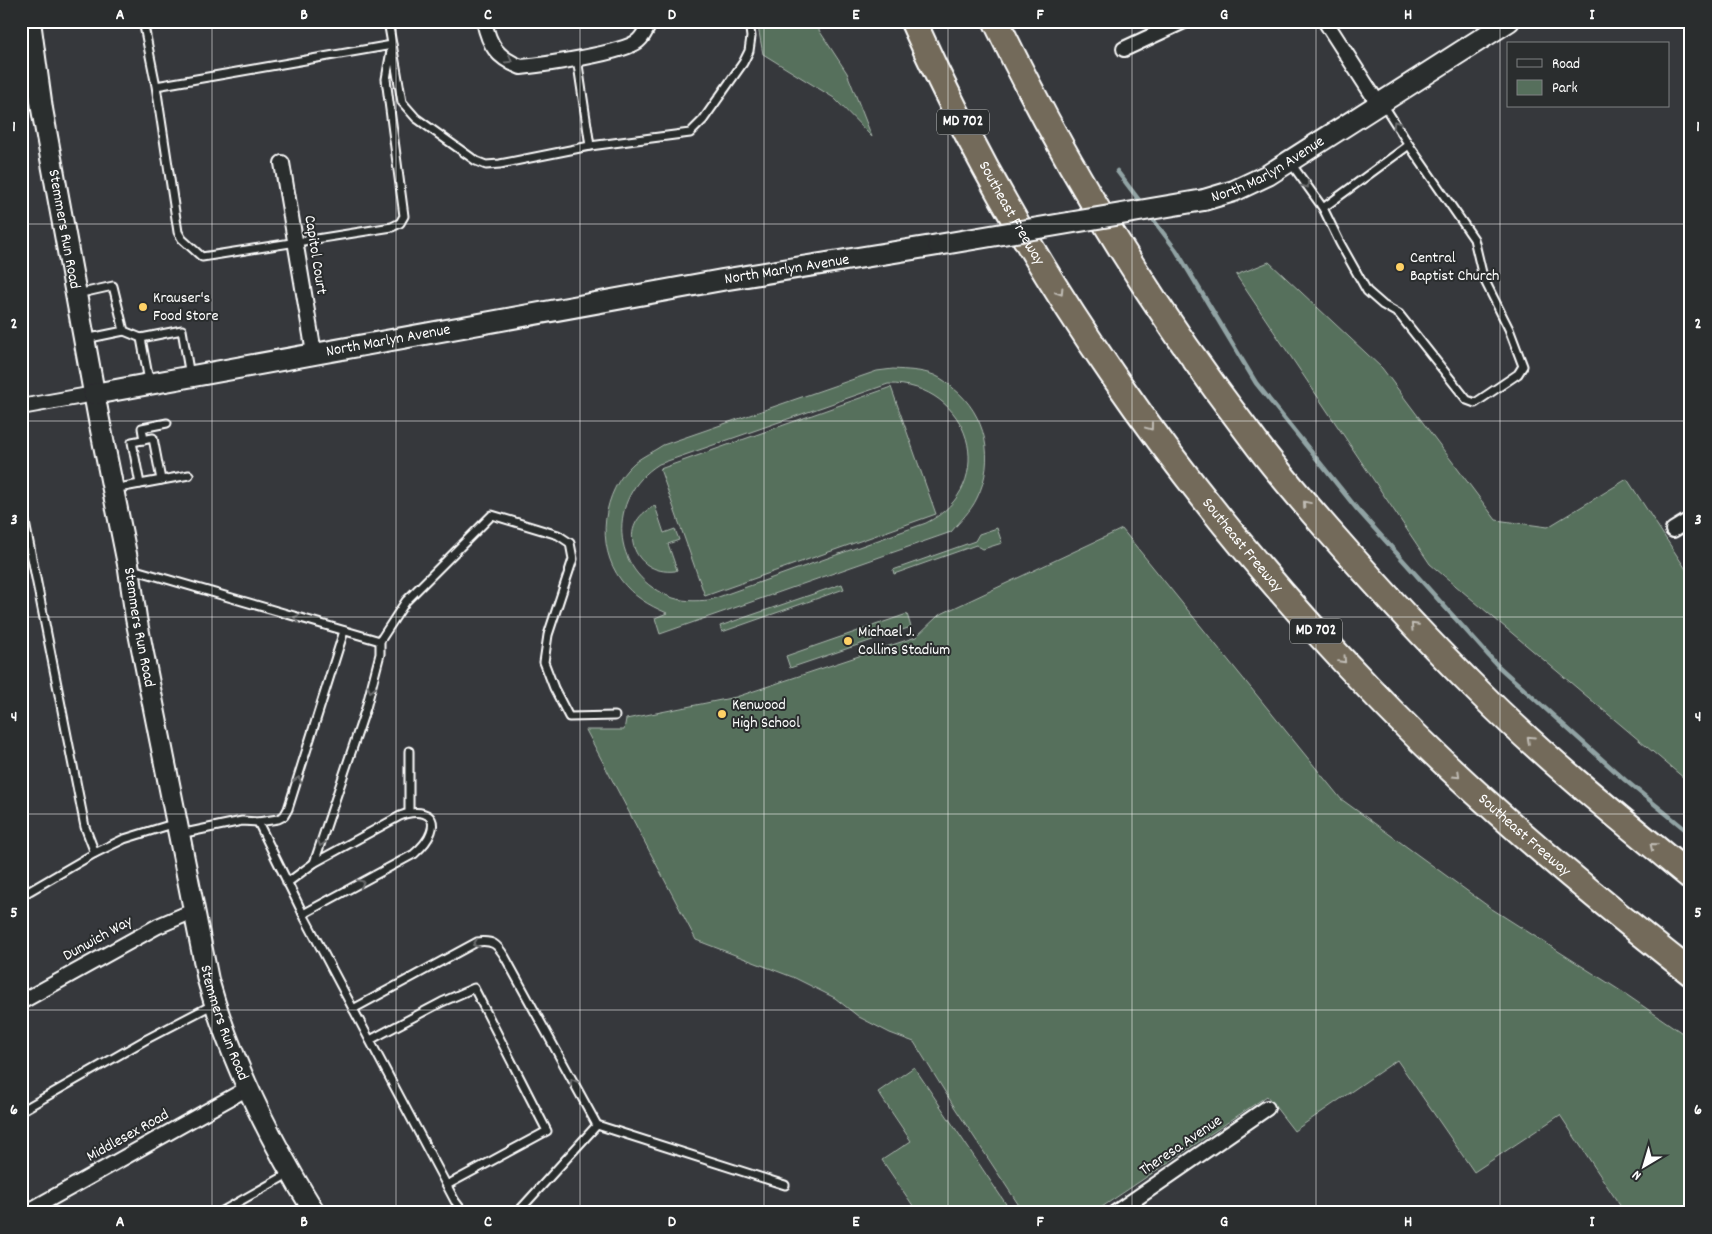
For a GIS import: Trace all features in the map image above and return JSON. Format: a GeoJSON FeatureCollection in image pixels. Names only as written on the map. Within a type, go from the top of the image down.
{"type":"FeatureCollection","features":[{"type":"Feature","properties":{"kind":"highway"},"geometry":{"type":"LineString","coordinates":[[897,21],[968,145],[1016,221]]}},
{"type":"Feature","properties":{"kind":"highway","name":"Southeast Freeway"},"geometry":{"type":"LineString","coordinates":[[913,21],[972,142],[1016,221],[1087,336],[1139,412],[1248,554],[1311,626],[1370,689],[1489,805],[1568,874],[1691,973]]}},
{"type":"Feature","properties":{"kind":"highway"},"geometry":{"type":"LineString","coordinates":[[996,21],[1036,100],[1093,202],[1148,290],[1210,382],[1251,438],[1366,574],[1482,695],[1617,816],[1691,877]]}},
{"type":"Feature","properties":{"kind":"highway"},"geometry":{"type":"LineString","coordinates":[[1005,21],[1040,98],[1093,202]]}},
{"type":"Feature","properties":{"kind":"street","name":"Stemmers Run Road"},"geometry":{"type":"LineString","coordinates":[[30,21],[29,85],[76,295],[193,911],[214,1004],[218,1018],[248,1088],[290,1172],[314,1213]]}},
{"type":"Feature","properties":{"kind":"street"},"geometry":{"type":"LineString","coordinates":[[484,21],[488,39],[495,50],[512,64],[521,67],[620,50],[637,42],[650,21]]}},
{"type":"Feature","properties":{"kind":"street"},"geometry":{"type":"LineString","coordinates":[[1124,48],[1184,21]]}},
{"type":"Feature","properties":{"kind":"street"},"geometry":{"type":"LineString","coordinates":[[1325,21],[1380,104]]}},
{"type":"Feature","properties":{"kind":"street","name":"North Marlyn Avenue"},"geometry":{"type":"LineString","coordinates":[[21,407],[722,280],[1204,200],[1234,191],[1268,176],[1509,21]]}},
{"type":"Feature","properties":{"kind":"street","name":"Capitol Court"},"geometry":{"type":"LineString","coordinates":[[282,163],[314,353]]}},
{"type":"Feature","properties":{"kind":"street"},"geometry":{"type":"LineString","coordinates":[[1673,530],[1691,519]]}},
{"type":"Feature","properties":{"kind":"street","name":"Dunwich Way"},"geometry":{"type":"LineString","coordinates":[[21,1002],[158,926],[193,911]]}},
{"type":"Feature","properties":{"kind":"street","name":"Middlesex Road"},"geometry":{"type":"LineString","coordinates":[[25,1213],[248,1088]]}},
{"type":"Feature","properties":{"kind":"street","name":"Theresa Avenue"},"geometry":{"type":"LineString","coordinates":[[1115,1213],[1268,1108]]}},
{"type":"Feature","properties":{"kind":"lane"},"geometry":{"type":"LineString","coordinates":[[143,21],[156,86],[178,232],[182,239],[202,257],[392,227],[400,223],[404,216],[386,79],[392,45]]}},
{"type":"Feature","properties":{"kind":"lane"},"geometry":{"type":"LineString","coordinates":[[388,21],[402,102],[416,118],[476,161],[486,165],[500,164],[590,146],[690,133],[703,120],[722,94],[749,50],[751,37],[749,21]]}},
{"type":"Feature","properties":{"kind":"lane"},"geometry":{"type":"LineString","coordinates":[[156,86],[392,45]]}},
{"type":"Feature","properties":{"kind":"lane"},"geometry":{"type":"LineString","coordinates":[[577,57],[590,146]]}},
{"type":"Feature","properties":{"kind":"lane"},"geometry":{"type":"LineString","coordinates":[[1290,162],[1323,208],[1367,291],[1383,305],[1399,314],[1467,400],[1475,403],[1518,374],[1523,366],[1510,330],[1483,277],[1474,239],[1380,104]]}},
{"type":"Feature","properties":{"kind":"lane"},"geometry":{"type":"LineString","coordinates":[[1323,208],[1409,144]]}},
{"type":"Feature","properties":{"kind":"lane"},"geometry":{"type":"LineString","coordinates":[[76,295],[113,286],[124,331]]}},
{"type":"Feature","properties":{"kind":"lane"},"geometry":{"type":"LineString","coordinates":[[84,339],[124,331],[141,338],[182,330],[190,376]]}},
{"type":"Feature","properties":{"kind":"lane"},"geometry":{"type":"LineString","coordinates":[[141,338],[150,383]]}},
{"type":"Feature","properties":{"kind":"lane"},"geometry":{"type":"LineString","coordinates":[[144,440],[142,428],[167,423]]}},
{"type":"Feature","properties":{"kind":"lane"},"geometry":{"type":"LineString","coordinates":[[140,484],[132,442],[153,438],[162,480]]}},
{"type":"Feature","properties":{"kind":"lane"},"geometry":{"type":"LineString","coordinates":[[113,489],[189,475]]}},
{"type":"Feature","properties":{"kind":"lane"},"geometry":{"type":"LineString","coordinates":[[21,502],[83,817],[95,853]]}},
{"type":"Feature","properties":{"kind":"lane"},"geometry":{"type":"LineString","coordinates":[[314,863],[366,708],[380,654],[380,641],[406,601],[492,516],[558,535],[570,543],[573,559],[548,635],[544,662],[569,718],[615,716]]}},
{"type":"Feature","properties":{"kind":"lane"},"geometry":{"type":"LineString","coordinates":[[129,568],[380,641]]}},
{"type":"Feature","properties":{"kind":"lane"},"geometry":{"type":"LineString","coordinates":[[21,896],[124,838],[178,828],[242,821],[258,822],[278,819],[284,816],[288,809],[344,631]]}},
{"type":"Feature","properties":{"kind":"lane"},"geometry":{"type":"LineString","coordinates":[[409,751],[409,812]]}},
{"type":"Feature","properties":{"kind":"lane"},"geometry":{"type":"LineString","coordinates":[[287,883],[314,863],[409,812],[422,812],[429,816],[433,824],[431,832],[422,848],[303,914]]}},
{"type":"Feature","properties":{"kind":"lane"},"geometry":{"type":"LineString","coordinates":[[258,822],[287,883],[353,1009],[455,1201],[464,1213]]}},
{"type":"Feature","properties":{"kind":"lane"},"geometry":{"type":"LineString","coordinates":[[353,1009],[476,942],[487,940],[497,945],[597,1125],[785,1185]]}},
{"type":"Feature","properties":{"kind":"lane"},"geometry":{"type":"LineString","coordinates":[[370,1040],[442,1002],[474,988],[547,1131],[447,1185]]}},
{"type":"Feature","properties":{"kind":"lane"},"geometry":{"type":"LineString","coordinates":[[21,1111],[147,1038],[214,1004]]}},
{"type":"Feature","properties":{"kind":"lane"},"geometry":{"type":"LineString","coordinates":[[517,1213],[597,1125]]}},
{"type":"Feature","properties":{"kind":"lane"},"geometry":{"type":"LineString","coordinates":[[219,1213],[290,1172]]}},
{"type":"Feature","properties":{"kind":"green space"},"geometry":{"type":"Polygon","coordinates":[[[757,21],[813,21],[847,73],[872,137],[834,98],[763,54],[757,21]]]}},
{"type":"Feature","properties":{"kind":"green space"},"geometry":{"type":"Polygon","coordinates":[[[1269,262],[1382,368],[1496,520],[1548,527],[1627,479],[1691,577],[1691,784],[1430,564],[1236,275],[1269,262]]]}},
{"type":"Feature","properties":{"kind":"green space"},"geometry":{"type":"Polygon","coordinates":[[[909,370],[934,375],[951,386],[973,411],[980,424],[984,438],[986,468],[977,498],[965,516],[951,532],[660,634],[655,618],[667,613],[641,600],[626,586],[613,566],[608,551],[605,535],[609,503],[623,475],[634,463],[663,445],[877,371],[909,370]],[[888,384],[659,464],[642,478],[630,495],[623,514],[622,533],[626,552],[635,570],[649,585],[673,598],[694,601],[710,600],[926,523],[950,506],[964,485],[969,462],[966,438],[956,417],[939,400],[916,388],[888,384]]]}},
{"type":"Feature","properties":{"kind":"green space"},"geometry":{"type":"Polygon","coordinates":[[[891,387],[936,514],[705,596],[660,469],[891,387]]]}},
{"type":"Feature","properties":{"kind":"green space"},"geometry":{"type":"Polygon","coordinates":[[[655,506],[664,533],[675,529],[679,540],[668,544],[677,570],[675,571],[660,570],[648,565],[639,557],[634,547],[632,535],[635,524],[643,514],[655,506]]]}},
{"type":"Feature","properties":{"kind":"green space"},"geometry":{"type":"Polygon","coordinates":[[[997,528],[1002,543],[983,549],[976,545],[894,574],[893,570],[975,541],[979,534],[997,528]]]}},
{"type":"Feature","properties":{"kind":"green space"},"geometry":{"type":"Polygon","coordinates":[[[1122,529],[1341,799],[1492,909],[1624,993],[1691,1039],[1691,1213],[1625,1213],[1560,1115],[1474,1172],[1397,1060],[1294,1131],[1267,1096],[1093,1213],[1024,1213],[914,1042],[890,1033],[859,1017],[835,998],[795,978],[696,940],[586,730],[624,730],[626,719],[736,697],[916,637],[939,615],[1122,529]]]}},
{"type":"Feature","properties":{"kind":"green space"},"geometry":{"type":"Polygon","coordinates":[[[842,584],[844,589],[722,632],[720,626],[842,584]]]}},
{"type":"Feature","properties":{"kind":"green space","name":"Michael J. Collins Stadium"},"geometry":{"type":"Polygon","coordinates":[[[907,614],[911,627],[790,668],[786,656],[907,614]]]}},
{"type":"Feature","properties":{"kind":"green space"},"geometry":{"type":"Polygon","coordinates":[[[914,1067],[1012,1213],[918,1213],[882,1160],[911,1141],[878,1092],[914,1067]]]}},
{"type":"Feature","properties":{"kind":"waterway"},"geometry":{"type":"LineString","coordinates":[[1117,171],[1142,204]]}},
{"type":"Feature","properties":{"kind":"waterway"},"geometry":{"type":"LineString","coordinates":[[1149,214],[1176,250],[1256,383],[1357,509],[1498,666],[1625,780],[1691,834]]}},
{"type":"Feature","properties":{"kind":"place","name":"Central Baptist Church"},"geometry":{"type":"Point","coordinates":[1400,267]}},
{"type":"Feature","properties":{"kind":"place","name":"Krauser's Food Store"},"geometry":{"type":"Point","coordinates":[143,307]}},
{"type":"Feature","properties":{"kind":"place","name":"Michael J. Collins Stadium"},"geometry":{"type":"Point","coordinates":[848,641]}},
{"type":"Feature","properties":{"kind":"place","name":"Kenwood High School"},"geometry":{"type":"Point","coordinates":[722,714]}}]}
